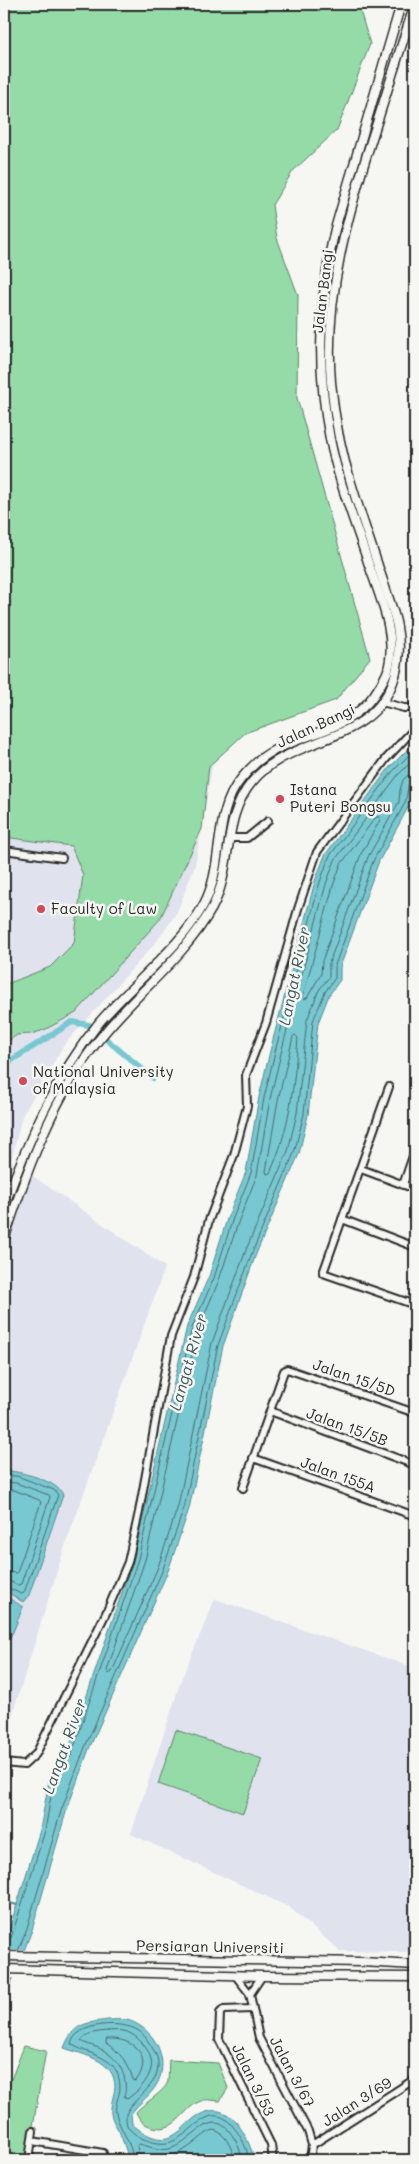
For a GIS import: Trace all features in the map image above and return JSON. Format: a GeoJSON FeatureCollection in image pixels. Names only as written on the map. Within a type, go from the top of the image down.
{"type":"FeatureCollection","features":[{"type":"Feature","properties":{"kind":"main road","name":"Jalan Bangi"},"geometry":{"type":"LineString","coordinates":[[4,1206],[45,1106],[59,1081],[90,1035],[188,928],[204,904],[218,860],[226,806],[240,780],[259,761],[276,749],[343,723],[356,715],[366,705],[387,672],[391,652],[389,627],[342,484],[330,440],[322,385],[320,330],[327,263],[335,229],[401,4]]}},
{"type":"Feature","properties":{"kind":"main road","name":"Jalan Bangi"},"geometry":{"type":"LineString","coordinates":[[4,1240],[27,1174],[67,1084],[106,1030],[201,926],[222,885],[231,822],[240,799],[251,782],[264,768],[275,761],[360,724],[377,710],[395,677],[399,653],[397,626],[350,481],[338,435],[331,381],[330,328],[338,262],[350,213],[415,5]]}},
{"type":"Feature","properties":{"kind":"main road","name":"Persiaran Universiti"},"geometry":{"type":"LineString","coordinates":[[4,1956],[362,1962],[415,1965]]}},
{"type":"Feature","properties":{"kind":"main road","name":"Persiaran Universiti"},"geometry":{"type":"LineString","coordinates":[[4,1970],[262,1976],[415,1977]]}},
{"type":"Feature","properties":{"kind":"street"},"geometry":{"type":"LineString","coordinates":[[382,702],[404,708],[415,708]]}},
{"type":"Feature","properties":{"kind":"street"},"geometry":{"type":"LineString","coordinates":[[4,1763],[24,1764],[36,1754],[107,1611],[128,1562],[141,1502],[171,1336],[194,1277],[209,1220],[234,1156],[247,1106],[246,1075],[266,1023],[298,909],[317,852],[386,759],[415,728]]}},
{"type":"Feature","properties":{"kind":"street"},"geometry":{"type":"LineString","coordinates":[[229,838],[247,838],[268,820]]}},
{"type":"Feature","properties":{"kind":"street"},"geometry":{"type":"LineString","coordinates":[[4,850],[62,858]]}},
{"type":"Feature","properties":{"kind":"street"},"geometry":{"type":"LineString","coordinates":[[389,1087],[323,1273],[415,1305]]}},
{"type":"Feature","properties":{"kind":"street"},"geometry":{"type":"LineString","coordinates":[[403,1185],[415,1150]]}},
{"type":"Feature","properties":{"kind":"street"},"geometry":{"type":"LineString","coordinates":[[361,1169],[415,1190]]}},
{"type":"Feature","properties":{"kind":"street"},"geometry":{"type":"LineString","coordinates":[[342,1219],[415,1247]]}},
{"type":"Feature","properties":{"kind":"street","name":"Jalan 15/5D"},"geometry":{"type":"LineString","coordinates":[[270,1411],[284,1371],[291,1370],[415,1413]]}},
{"type":"Feature","properties":{"kind":"street"},"geometry":{"type":"LineString","coordinates":[[243,1488],[270,1411]]}},
{"type":"Feature","properties":{"kind":"street","name":"Jalan 15/5B"},"geometry":{"type":"LineString","coordinates":[[270,1411],[415,1466]]}},
{"type":"Feature","properties":{"kind":"street","name":"Jalan 155A"},"geometry":{"type":"LineString","coordinates":[[253,1458],[415,1516]]}},
{"type":"Feature","properties":{"kind":"street"},"geometry":{"type":"LineString","coordinates":[[235,1975],[250,1994],[262,1976]]}},
{"type":"Feature","properties":{"kind":"street","name":"Jalan 3/67"},"geometry":{"type":"LineString","coordinates":[[250,1994],[259,2038],[308,2131],[312,2145],[310,2160]]}},
{"type":"Feature","properties":{"kind":"street","name":"Jalan 3/53"},"geometry":{"type":"LineString","coordinates":[[252,2009],[223,2010],[220,2013],[219,2039],[271,2145],[273,2160]]}},
{"type":"Feature","properties":{"kind":"street","name":"Jalan 3/69"},"geometry":{"type":"LineString","coordinates":[[312,2145],[415,2080]]}},
{"type":"Feature","properties":{"kind":"street"},"geometry":{"type":"LineString","coordinates":[[29,2160],[33,2131]]}},
{"type":"Feature","properties":{"kind":"street"},"geometry":{"type":"LineString","coordinates":[[32,2141],[103,2153]]}},
{"type":"Feature","properties":{"kind":"shaded area","name":"National University of Malaysia"},"geometry":{"type":"Polygon","coordinates":[[[4,436],[213,761],[195,865],[177,912],[157,941],[64,1045],[22,1116],[11,1161],[165,1267],[64,1549],[4,1741],[4,436]]]}},
{"type":"Feature","properties":{"kind":"shaded area"},"geometry":{"type":"Polygon","coordinates":[[[215,1599],[415,1668],[415,1952],[340,1951],[289,1907],[131,1834],[182,1678],[215,1599]]]}},
{"type":"Feature","properties":{"kind":"green space"},"geometry":{"type":"Polygon","coordinates":[[[4,4],[358,4],[370,44],[337,130],[293,171],[272,205],[277,238],[298,295],[297,398],[370,658],[336,700],[245,733],[209,766],[202,829],[160,919],[76,1013],[44,1030],[31,1034],[17,1035],[4,1044],[4,985],[50,967],[74,943],[83,875],[71,846],[4,837],[4,4]]]}},
{"type":"Feature","properties":{"kind":"green space"},"geometry":{"type":"Polygon","coordinates":[[[176,1730],[262,1759],[243,1813],[158,1784],[176,1730]]]}},
{"type":"Feature","properties":{"kind":"green space"},"geometry":{"type":"Polygon","coordinates":[[[24,2046],[46,2051],[27,2160],[4,2160],[4,2098],[24,2046]]]}},
{"type":"Feature","properties":{"kind":"green space"},"geometry":{"type":"Polygon","coordinates":[[[169,2060],[218,2063],[228,2088],[220,2101],[204,2100],[191,2107],[169,2126],[162,2128],[153,2127],[143,2122],[136,2112],[166,2085],[168,2081],[169,2060]]]}},
{"type":"Feature","properties":{"kind":"water","name":"Langat River"},"geometry":{"type":"Polygon","coordinates":[[[415,742],[415,781],[411,792],[410,804],[379,861],[340,967],[340,980],[329,995],[318,1023],[308,1115],[299,1154],[256,1254],[223,1346],[189,1509],[168,1571],[89,1749],[66,1812],[32,1930],[10,1986],[4,2019],[4,1946],[40,1830],[50,1775],[67,1754],[134,1557],[187,1326],[209,1276],[228,1216],[246,1172],[259,1097],[315,881],[325,855],[389,768],[415,742]]]}},
{"type":"Feature","properties":{"kind":"water"},"geometry":{"type":"Polygon","coordinates":[[[4,1471],[37,1477],[54,1485],[63,1495],[29,1595],[23,1602],[4,1590],[4,1471]]]}},
{"type":"Feature","properties":{"kind":"water"},"geometry":{"type":"Polygon","coordinates":[[[4,1595],[23,1607],[4,1648],[4,1595]]]}},
{"type":"Feature","properties":{"kind":"water"},"geometry":{"type":"Polygon","coordinates":[[[108,2020],[127,2020],[144,2029],[157,2044],[160,2053],[162,2063],[158,2082],[131,2114],[132,2124],[144,2133],[162,2139],[176,2134],[199,2115],[210,2111],[220,2111],[235,2121],[241,2129],[251,2148],[253,2160],[129,2160],[111,2114],[115,2087],[114,2078],[110,2070],[89,2056],[64,2048],[71,2034],[80,2026],[108,2020]]]}},
{"type":"Feature","properties":{"kind":"pier"},"geometry":{"type":"Polygon","coordinates":[[[4,1950],[26,1950],[16,1978],[4,1978],[4,1950]]]}},
{"type":"Feature","properties":{"kind":"waterway"},"geometry":{"type":"LineString","coordinates":[[4,1065],[72,1022],[89,1025],[153,1078]]}},
{"type":"Feature","properties":{"kind":"waterway"},"geometry":{"type":"LineString","coordinates":[[4,1907],[10,1903],[17,1905]]}},
{"type":"Feature","properties":{"kind":"place","name":"Istana Puteri Bongsu"},"geometry":{"type":"Point","coordinates":[280,799]}},
{"type":"Feature","properties":{"kind":"place","name":"Faculty of Law"},"geometry":{"type":"Point","coordinates":[41,909]}},
{"type":"Feature","properties":{"kind":"place","name":"National University of Malaysia"},"geometry":{"type":"Point","coordinates":[23,1081]}}]}
